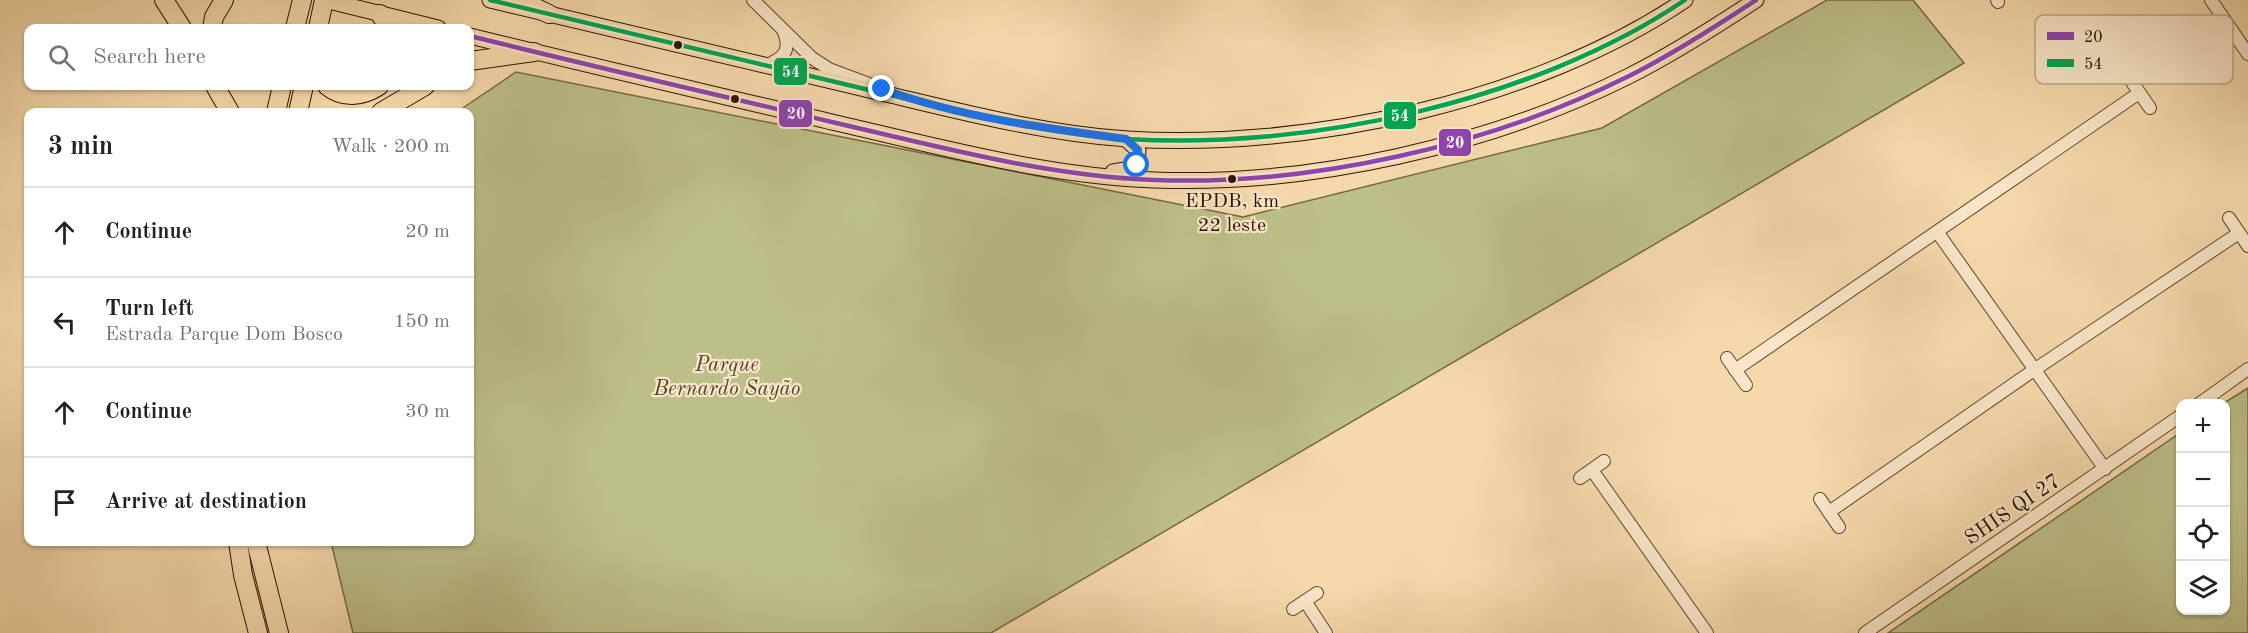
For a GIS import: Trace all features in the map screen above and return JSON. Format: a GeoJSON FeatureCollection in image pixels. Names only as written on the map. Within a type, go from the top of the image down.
{"type":"FeatureCollection","features":[{"type":"Feature","properties":{"kind":"highway"},"geometry":{"type":"LineString","coordinates":[[165,0],[180,24]]}},
{"type":"Feature","properties":{"kind":"highway"},"geometry":{"type":"LineString","coordinates":[[213,24],[224,0]]}},
{"type":"Feature","properties":{"kind":"highway"},"geometry":{"type":"LineString","coordinates":[[296,24],[302,0]]}},
{"type":"Feature","properties":{"kind":"highway"},"geometry":{"type":"LineString","coordinates":[[319,24],[325,0]]}},
{"type":"Feature","properties":{"kind":"highway"},"geometry":{"type":"LineString","coordinates":[[519,0],[549,14]]}},
{"type":"Feature","properties":{"kind":"highway"},"geometry":{"type":"LineString","coordinates":[[474,60],[534,52]]}},
{"type":"Feature","properties":{"kind":"highway"},"geometry":{"type":"LineString","coordinates":[[217,90],[228,108]]}},
{"type":"Feature","properties":{"kind":"highway"},"geometry":{"type":"LineString","coordinates":[[277,108],[281,90]]}},
{"type":"Feature","properties":{"kind":"highway"},"geometry":{"type":"LineString","coordinates":[[299,108],[303,90]]}},
{"type":"Feature","properties":{"kind":"highway"},"geometry":{"type":"LineString","coordinates":[[332,90],[351,96],[373,90]]}},
{"type":"Feature","properties":{"kind":"highway"},"geometry":{"type":"LineString","coordinates":[[388,108],[418,90]]}},
{"type":"Feature","properties":{"kind":"highway"},"geometry":{"type":"LineString","coordinates":[[239,546],[243,575],[258,633]]}},
{"type":"Feature","properties":{"kind":"highway"},"geometry":{"type":"LineString","coordinates":[[257,546],[279,633]]}},
{"type":"Feature","properties":{"kind":"main road"},"geometry":{"type":"LineString","coordinates":[[325,0],[349,6],[384,21],[407,24]]}},
{"type":"Feature","properties":{"kind":"main road"},"geometry":{"type":"LineString","coordinates":[[490,0],[1026,126],[1126,139],[1216,140],[1293,134],[1365,123],[1437,106],[1518,81],[1590,52],[1684,0]]}},
{"type":"Feature","properties":{"kind":"main road"},"geometry":{"type":"LineString","coordinates":[[474,37],[1014,164],[1156,180],[1260,178],[1347,169],[1452,142],[1557,109],[1630,76],[1703,35],[1756,0]]}},
{"type":"Feature","properties":{"kind":"main road"},"geometry":{"type":"LineString","coordinates":[[1080,173],[1131,170],[1137,165],[1138,150],[1126,139]]}},
{"type":"Feature","properties":{"kind":"street"},"geometry":{"type":"LineString","coordinates":[[753,0],[812,57],[829,69],[918,102]]}},
{"type":"Feature","properties":{"kind":"street"},"geometry":{"type":"LineString","coordinates":[[2211,0],[2221,15]]}},
{"type":"Feature","properties":{"kind":"street"},"geometry":{"type":"LineString","coordinates":[[765,66],[781,59],[786,53],[788,45],[781,26]]}},
{"type":"Feature","properties":{"kind":"street"},"geometry":{"type":"LineString","coordinates":[[2233,32],[2248,54]]}},
{"type":"Feature","properties":{"kind":"street"},"geometry":{"type":"LineString","coordinates":[[2133,84],[2150,108]]}},
{"type":"Feature","properties":{"kind":"street"},"geometry":{"type":"LineString","coordinates":[[1735,370],[1938,233],[2139,93]]}},
{"type":"Feature","properties":{"kind":"street"},"geometry":{"type":"LineString","coordinates":[[2229,219],[2248,246]]}},
{"type":"Feature","properties":{"kind":"street"},"geometry":{"type":"LineString","coordinates":[[1938,233],[2105,469]]}},
{"type":"Feature","properties":{"kind":"street"},"geometry":{"type":"LineString","coordinates":[[1829,512],[2034,370],[2239,233]]}},
{"type":"Feature","properties":{"kind":"street"},"geometry":{"type":"LineString","coordinates":[[1727,358],[1746,385]]}},
{"type":"Feature","properties":{"kind":"street"},"geometry":{"type":"LineString","coordinates":[[2206,399],[2245,373]]}},
{"type":"Feature","properties":{"kind":"street","name":"SHIS QI 27"},"geometry":{"type":"LineString","coordinates":[[1865,633],[2176,419]]}},
{"type":"Feature","properties":{"kind":"street"},"geometry":{"type":"LineString","coordinates":[[1580,478],[1604,461]]}},
{"type":"Feature","properties":{"kind":"street"},"geometry":{"type":"LineString","coordinates":[[1592,470],[1707,633]]}},
{"type":"Feature","properties":{"kind":"street"},"geometry":{"type":"LineString","coordinates":[[1820,499],[1839,527]]}},
{"type":"Feature","properties":{"kind":"street"},"geometry":{"type":"LineString","coordinates":[[1293,609],[1317,593]]}},
{"type":"Feature","properties":{"kind":"street"},"geometry":{"type":"LineString","coordinates":[[1305,601],[1326,633]]}},
{"type":"Feature","properties":{"kind":"green space","name":"Parque Bernardo Sayão"},"geometry":{"type":"Polygon","coordinates":[[[1827,0],[1913,0],[1964,63],[991,633],[353,633],[332,546],[474,546],[474,108],[463,108],[516,72],[1243,217],[1602,128],[1827,0]]]}},
{"type":"Feature","properties":{"kind":"green space"},"geometry":{"type":"Polygon","coordinates":[[[2248,388],[2248,633],[1888,633],[2176,436],[2176,615],[2230,615],[2230,399],[2248,388]]]}},
{"type":"Feature","properties":{"kind":"transit line","name":"54"},"geometry":{"type":"LineString","coordinates":[[490,0],[1028,126],[1127,139],[1196,140],[1269,136],[1343,127],[1417,112],[1490,92],[1559,66],[1625,36],[1685,0]]}},
{"type":"Feature","properties":{"kind":"transit line","name":"20"},"geometry":{"type":"LineString","coordinates":[[474,37],[954,151],[1034,167],[1154,180],[1213,180],[1274,176],[1336,168],[1398,156],[1518,123],[1575,101],[1629,76],[1678,49],[1756,0]]}},
{"type":"Feature","properties":{"kind":"place","name":"EPDB, km 22 leste"},"geometry":{"type":"Point","coordinates":[1232,179]}},
{"type":"Feature","properties":{"kind":"route"},"geometry":{"type":"LineString","coordinates":[[882,89],[918,102],[1026,126],[1126,139],[1138,150],[1137,165]]}}]}
